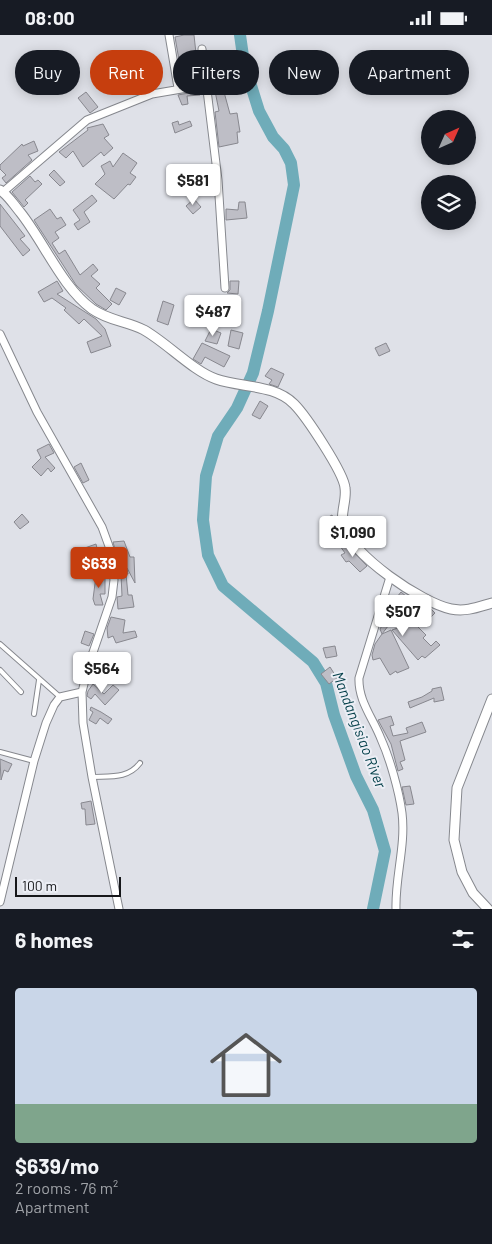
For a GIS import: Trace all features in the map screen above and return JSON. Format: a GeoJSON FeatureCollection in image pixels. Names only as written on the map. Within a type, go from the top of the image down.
{"type":"FeatureCollection","features":[{"type":"Feature","properties":{"kind":"street"},"geometry":{"type":"LineString","coordinates":[[169,35],[173,59]]}},
{"type":"Feature","properties":{"kind":"street"},"geometry":{"type":"LineString","coordinates":[[173,90],[152,94],[82,123],[2,191],[30,224],[74,291],[91,308],[110,320],[145,330],[210,376],[263,388],[287,398],[299,410],[343,477],[346,495],[343,525],[346,532],[362,551],[390,577],[407,590],[453,609],[467,610],[492,603]]}},
{"type":"Feature","properties":{"kind":"street"},"geometry":{"type":"LineString","coordinates":[[206,95],[218,180],[225,288]]}},
{"type":"Feature","properties":{"kind":"street"},"geometry":{"type":"LineString","coordinates":[[0,334],[37,412],[102,527],[110,549],[114,580],[112,597],[89,664],[82,692],[83,723],[92,777],[119,909]]}},
{"type":"Feature","properties":{"kind":"street"},"geometry":{"type":"LineString","coordinates":[[390,577],[359,678],[358,688],[363,703],[382,739],[402,813],[402,839],[395,889],[396,909]]}},
{"type":"Feature","properties":{"kind":"street"},"geometry":{"type":"LineString","coordinates":[[0,902],[34,761],[46,723],[60,697],[82,692]]}},
{"type":"Feature","properties":{"kind":"street"},"geometry":{"type":"LineString","coordinates":[[488,909],[473,893],[462,873],[454,841],[457,788],[492,699]]}},
{"type":"Feature","properties":{"kind":"lane"},"geometry":{"type":"LineString","coordinates":[[0,644],[60,697]]}},
{"type":"Feature","properties":{"kind":"lane"},"geometry":{"type":"LineString","coordinates":[[0,670],[21,692]]}},
{"type":"Feature","properties":{"kind":"lane"},"geometry":{"type":"LineString","coordinates":[[34,714],[39,680]]}},
{"type":"Feature","properties":{"kind":"lane"},"geometry":{"type":"LineString","coordinates":[[0,752],[34,761]]}},
{"type":"Feature","properties":{"kind":"lane"},"geometry":{"type":"LineString","coordinates":[[92,777],[124,775],[134,771],[140,763]]}},
{"type":"Feature","properties":{"kind":"building"},"geometry":{"type":"Polygon","coordinates":[[[194,35],[196,50],[177,50],[175,37],[194,35]]]}},
{"type":"Feature","properties":{"kind":"building"},"geometry":{"type":"Polygon","coordinates":[[[86,92],[98,107],[90,113],[78,98],[86,92]]]}},
{"type":"Feature","properties":{"kind":"building"},"geometry":{"type":"Polygon","coordinates":[[[178,95],[200,95],[187,96],[188,104],[182,105],[178,95]]]}},
{"type":"Feature","properties":{"kind":"building"},"geometry":{"type":"Polygon","coordinates":[[[216,95],[225,95],[230,114],[237,113],[240,132],[237,132],[238,143],[219,147],[215,112],[219,111],[216,95]]]}},
{"type":"Feature","properties":{"kind":"building"},"geometry":{"type":"Polygon","coordinates":[[[178,121],[179,125],[190,121],[192,126],[175,133],[172,123],[178,121]]]}},
{"type":"Feature","properties":{"kind":"building"},"geometry":{"type":"Polygon","coordinates":[[[103,124],[109,135],[104,138],[113,148],[104,156],[101,152],[83,167],[73,151],[66,158],[59,152],[88,130],[87,128],[103,124]]]}},
{"type":"Feature","properties":{"kind":"building"},"geometry":{"type":"Polygon","coordinates":[[[34,141],[38,151],[28,155],[32,160],[6,183],[2,178],[6,175],[0,169],[0,165],[22,144],[23,146],[34,141]]]}},
{"type":"Feature","properties":{"kind":"building"},"geometry":{"type":"Polygon","coordinates":[[[123,153],[137,163],[130,173],[136,177],[114,199],[95,184],[105,174],[101,166],[110,161],[113,167],[123,153]]]}},
{"type":"Feature","properties":{"kind":"building"},"geometry":{"type":"Polygon","coordinates":[[[54,170],[65,182],[60,186],[49,175],[54,170]]]}},
{"type":"Feature","properties":{"kind":"building"},"geometry":{"type":"Polygon","coordinates":[[[30,176],[35,182],[38,180],[42,184],[25,200],[28,203],[24,207],[12,192],[30,176]]]}},
{"type":"Feature","properties":{"kind":"building"},"geometry":{"type":"Polygon","coordinates":[[[92,195],[97,201],[84,212],[90,222],[78,230],[74,224],[80,220],[73,210],[92,195]]]}},
{"type":"Feature","properties":{"kind":"building"},"geometry":{"type":"Polygon","coordinates":[[[194,199],[201,207],[193,214],[186,206],[194,199]]]}},
{"type":"Feature","properties":{"kind":"building"},"geometry":{"type":"Polygon","coordinates":[[[239,202],[245,202],[247,218],[226,220],[226,209],[238,210],[239,202]]]}},
{"type":"Feature","properties":{"kind":"building"},"geometry":{"type":"Polygon","coordinates":[[[0,204],[25,236],[20,239],[30,250],[23,256],[0,226],[0,204]]]}},
{"type":"Feature","properties":{"kind":"building"},"geometry":{"type":"Polygon","coordinates":[[[50,209],[57,219],[61,217],[66,225],[55,232],[59,238],[52,243],[59,254],[65,250],[80,275],[93,264],[98,270],[91,276],[100,284],[96,288],[112,304],[106,310],[96,304],[76,285],[34,220],[50,209]]]}},
{"type":"Feature","properties":{"kind":"building"},"geometry":{"type":"Polygon","coordinates":[[[57,281],[63,291],[57,294],[96,319],[105,329],[111,346],[91,353],[87,342],[102,336],[84,319],[79,324],[64,310],[66,308],[52,298],[44,302],[38,292],[57,281]]]}},
{"type":"Feature","properties":{"kind":"building"},"geometry":{"type":"Polygon","coordinates":[[[230,281],[239,281],[238,294],[227,293],[230,290],[230,281]]]}},
{"type":"Feature","properties":{"kind":"building"},"geometry":{"type":"Polygon","coordinates":[[[116,288],[126,293],[119,305],[110,300],[116,288]]]}},
{"type":"Feature","properties":{"kind":"building"},"geometry":{"type":"Polygon","coordinates":[[[163,301],[174,305],[168,325],[157,321],[163,301]]]}},
{"type":"Feature","properties":{"kind":"building"},"geometry":{"type":"Polygon","coordinates":[[[211,329],[221,333],[217,344],[205,341],[211,329]]]}},
{"type":"Feature","properties":{"kind":"building"},"geometry":{"type":"Polygon","coordinates":[[[231,330],[243,333],[239,349],[228,346],[231,330]]]}},
{"type":"Feature","properties":{"kind":"building"},"geometry":{"type":"Polygon","coordinates":[[[202,343],[230,356],[224,367],[205,357],[201,364],[193,359],[202,343]]]}},
{"type":"Feature","properties":{"kind":"building"},"geometry":{"type":"Polygon","coordinates":[[[386,343],[390,351],[379,356],[375,348],[386,343]]]}},
{"type":"Feature","properties":{"kind":"building"},"geometry":{"type":"Polygon","coordinates":[[[271,368],[284,374],[278,387],[269,384],[272,380],[265,376],[271,368]]]}},
{"type":"Feature","properties":{"kind":"building"},"geometry":{"type":"Polygon","coordinates":[[[260,401],[268,406],[260,419],[252,415],[260,401]]]}},
{"type":"Feature","properties":{"kind":"building"},"geometry":{"type":"Polygon","coordinates":[[[49,444],[54,453],[45,457],[55,468],[51,472],[48,468],[41,476],[32,467],[41,458],[37,450],[49,444]]]}},
{"type":"Feature","properties":{"kind":"building"},"geometry":{"type":"Polygon","coordinates":[[[81,463],[89,480],[83,483],[74,467],[81,463]]]}},
{"type":"Feature","properties":{"kind":"building"},"geometry":{"type":"Polygon","coordinates":[[[22,514],[29,522],[20,529],[14,522],[22,514]]]}},
{"type":"Feature","properties":{"kind":"building"},"geometry":{"type":"Polygon","coordinates":[[[332,515],[340,535],[333,539],[325,519],[332,515]]]}},
{"type":"Feature","properties":{"kind":"building"},"geometry":{"type":"Polygon","coordinates":[[[124,541],[130,557],[134,557],[135,583],[127,568],[128,574],[126,574],[128,595],[132,595],[134,607],[118,609],[117,597],[122,596],[120,553],[116,553],[113,542],[124,541]]]}},
{"type":"Feature","properties":{"kind":"building"},"geometry":{"type":"Polygon","coordinates":[[[345,543],[367,566],[360,572],[349,561],[346,562],[341,555],[345,553],[340,546],[345,543]]]}},
{"type":"Feature","properties":{"kind":"building"},"geometry":{"type":"Polygon","coordinates":[[[96,544],[99,557],[85,563],[82,549],[96,544]]]}},
{"type":"Feature","properties":{"kind":"building"},"geometry":{"type":"Polygon","coordinates":[[[105,574],[105,594],[100,594],[103,605],[95,605],[93,599],[96,576],[105,574]]]}},
{"type":"Feature","properties":{"kind":"building"},"geometry":{"type":"Polygon","coordinates":[[[401,592],[425,612],[429,607],[435,613],[430,618],[426,615],[424,618],[420,614],[415,620],[423,619],[416,625],[426,635],[423,638],[431,646],[436,641],[440,645],[425,658],[422,656],[418,660],[392,630],[409,624],[398,613],[382,634],[380,629],[386,619],[383,617],[387,605],[395,611],[399,610],[404,602],[397,597],[401,592]]]}},
{"type":"Feature","properties":{"kind":"building"},"geometry":{"type":"Polygon","coordinates":[[[111,617],[125,620],[123,633],[135,631],[137,637],[116,643],[113,636],[108,638],[107,628],[111,617]]]}},
{"type":"Feature","properties":{"kind":"building"},"geometry":{"type":"Polygon","coordinates":[[[391,630],[409,668],[397,673],[396,671],[390,675],[380,658],[373,660],[372,655],[375,644],[382,634],[391,630]]]}},
{"type":"Feature","properties":{"kind":"building"},"geometry":{"type":"Polygon","coordinates":[[[85,631],[94,634],[89,646],[81,643],[85,631]]]}},
{"type":"Feature","properties":{"kind":"building"},"geometry":{"type":"Polygon","coordinates":[[[335,646],[337,656],[326,658],[323,648],[335,646]]]}},
{"type":"Feature","properties":{"kind":"building"},"geometry":{"type":"Polygon","coordinates":[[[330,667],[337,678],[329,684],[321,674],[330,667]]]}},
{"type":"Feature","properties":{"kind":"building"},"geometry":{"type":"Polygon","coordinates":[[[93,684],[104,694],[113,685],[119,690],[105,705],[95,694],[91,699],[87,696],[93,684]]]}},
{"type":"Feature","properties":{"kind":"building"},"geometry":{"type":"Polygon","coordinates":[[[441,687],[444,700],[434,702],[434,698],[410,708],[408,702],[422,697],[432,691],[432,689],[441,687]]]}},
{"type":"Feature","properties":{"kind":"building"},"geometry":{"type":"Polygon","coordinates":[[[91,707],[112,719],[108,724],[100,718],[96,724],[89,720],[93,712],[90,710],[91,707]]]}},
{"type":"Feature","properties":{"kind":"building"},"geometry":{"type":"Polygon","coordinates":[[[391,716],[394,725],[390,726],[393,736],[408,733],[406,728],[422,722],[426,732],[400,741],[405,760],[400,762],[403,769],[398,771],[391,744],[378,720],[391,716]]]}},
{"type":"Feature","properties":{"kind":"building"},"geometry":{"type":"Polygon","coordinates":[[[0,759],[12,764],[8,772],[4,770],[1,780],[0,759]]]}},
{"type":"Feature","properties":{"kind":"building"},"geometry":{"type":"Polygon","coordinates":[[[410,786],[414,804],[406,805],[402,787],[410,786]]]}},
{"type":"Feature","properties":{"kind":"building"},"geometry":{"type":"Polygon","coordinates":[[[91,801],[95,824],[86,825],[85,809],[82,809],[81,803],[91,801]]]}},
{"type":"Feature","properties":{"kind":"waterway","name":"Mandangisiao River"},"geometry":{"type":"LineString","coordinates":[[240,35],[244,63],[259,111],[273,137],[284,149],[291,163],[294,185],[253,373],[237,408],[218,436],[206,476],[203,520],[208,555],[223,586],[313,662],[326,683],[334,715],[356,776],[373,810],[385,851],[373,909]]}}]}
